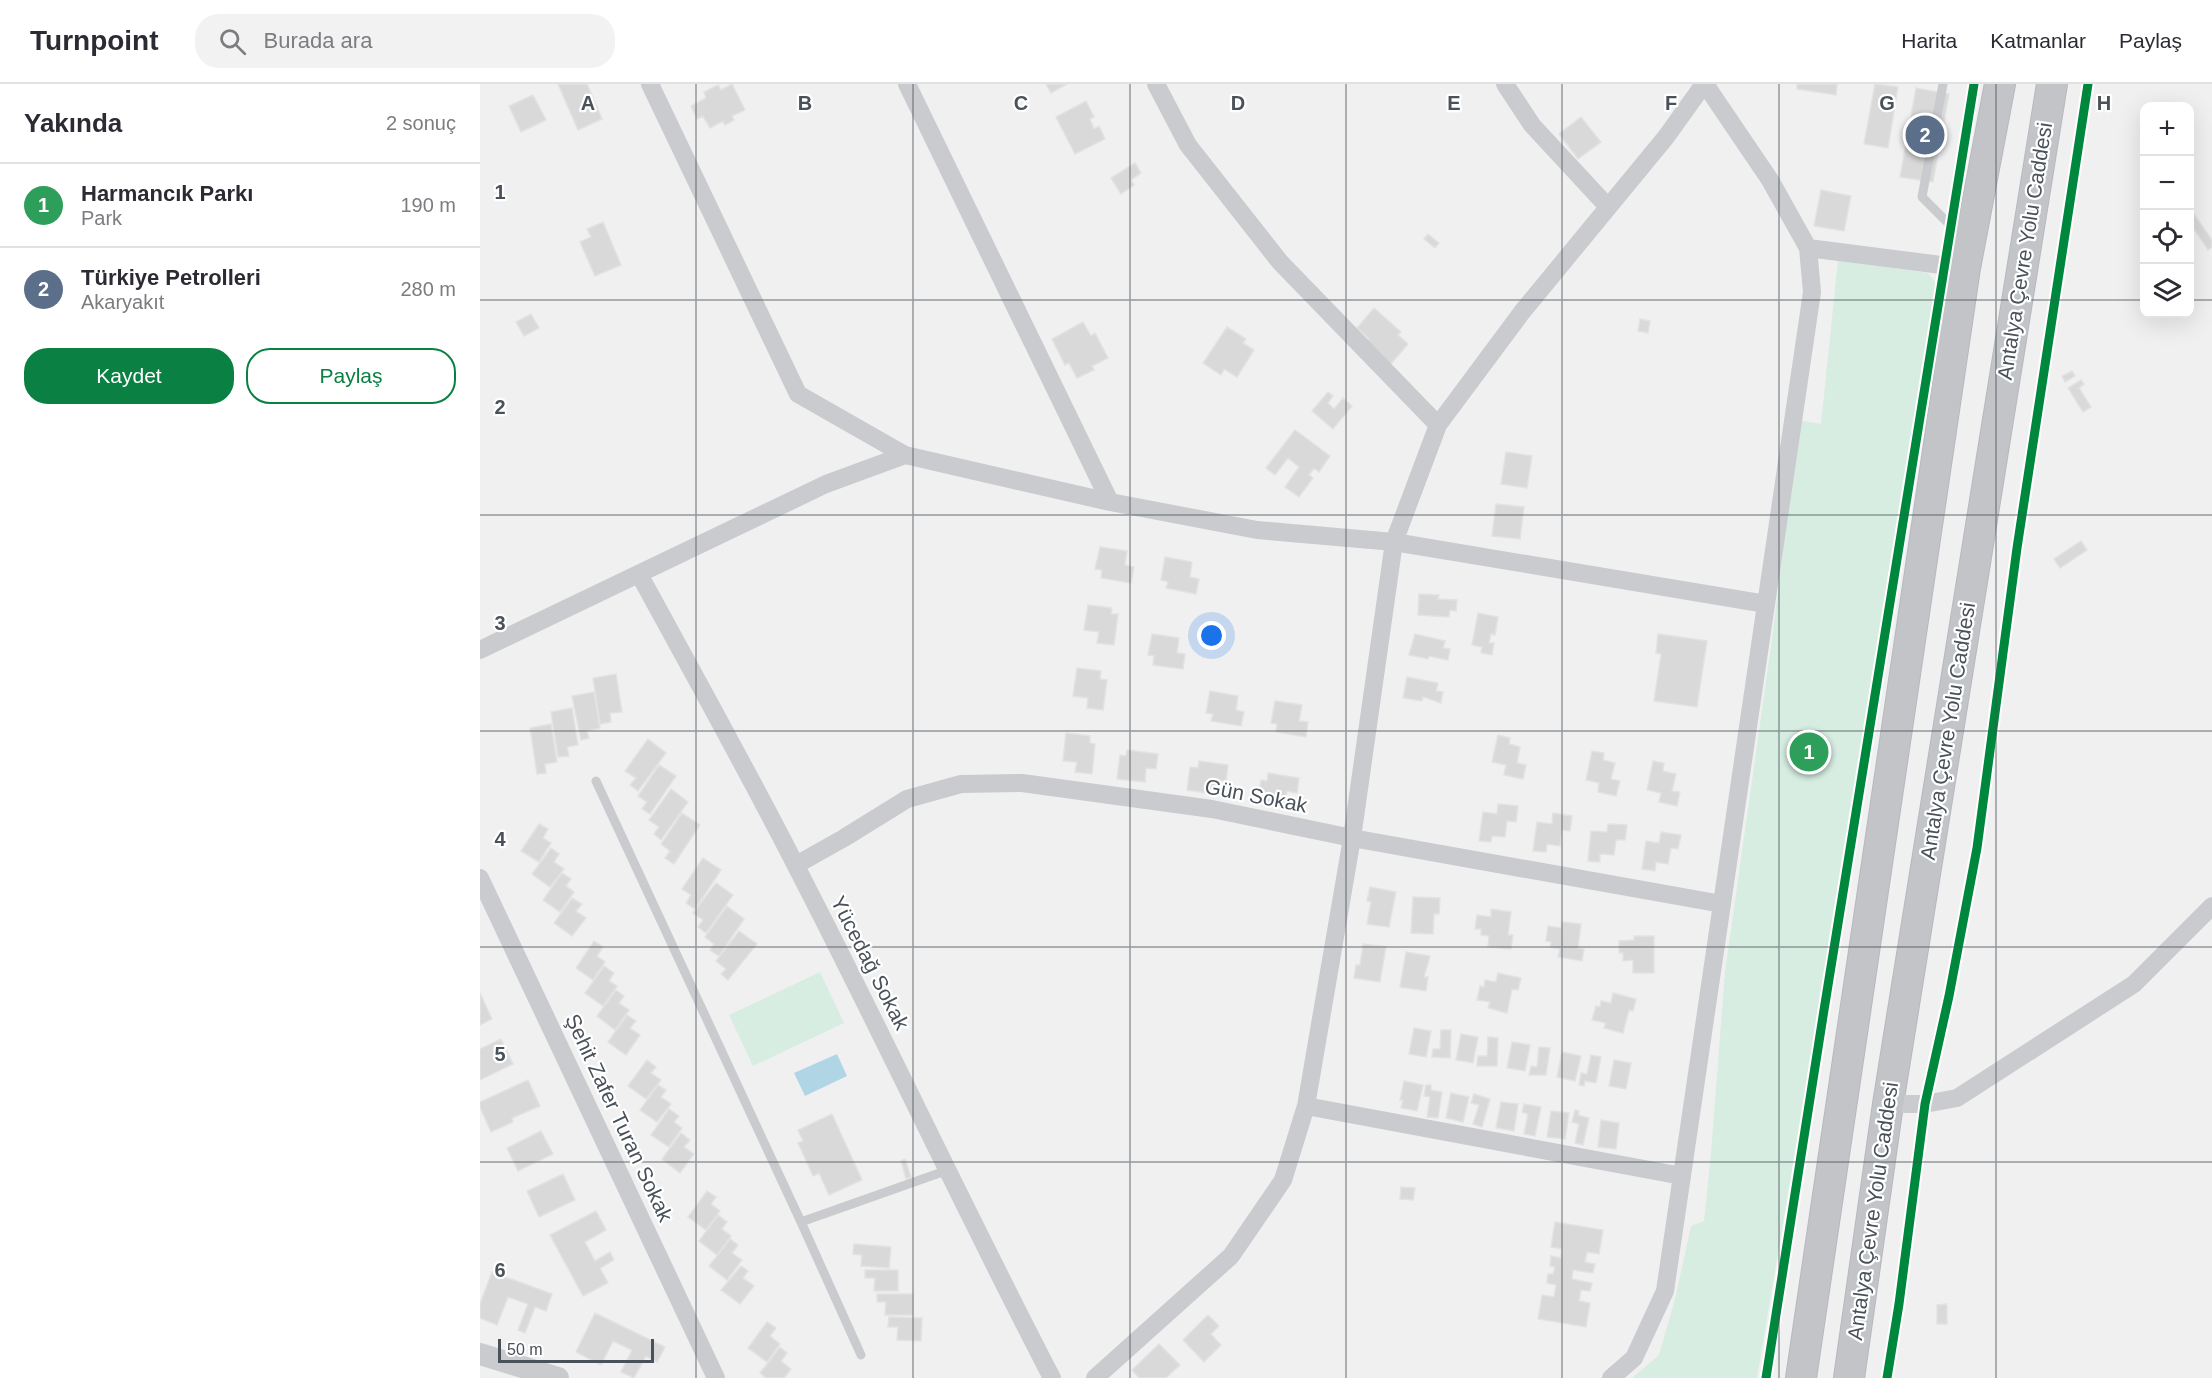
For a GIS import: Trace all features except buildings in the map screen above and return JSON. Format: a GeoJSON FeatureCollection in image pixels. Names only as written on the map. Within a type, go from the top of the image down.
{"type":"FeatureCollection","features":[{"type":"Feature","properties":{"kind":"highway"},"geometry":{"type":"LineString","coordinates":[[1801,1378],[1967,256],[2000,84]]}},
{"type":"Feature","properties":{"kind":"highway","name":"Antalya Çevre Yolu Caddesi"},"geometry":{"type":"LineString","coordinates":[[1849,1378],[1888,1104],[2052,84]]}},
{"type":"Feature","properties":{"kind":"street"},"geometry":{"type":"LineString","coordinates":[[650,84],[798,394],[905,455],[1110,502],[1257,530],[1394,542],[1766,604]]}},
{"type":"Feature","properties":{"kind":"street"},"geometry":{"type":"LineString","coordinates":[[907,84],[1110,502]]}},
{"type":"Feature","properties":{"kind":"street"},"geometry":{"type":"LineString","coordinates":[[1156,84],[1188,145],[1280,262],[1438,425]]}},
{"type":"Feature","properties":{"kind":"street"},"geometry":{"type":"LineString","coordinates":[[1505,84],[1532,125],[1608,207]]}},
{"type":"Feature","properties":{"kind":"street"},"geometry":{"type":"LineString","coordinates":[[1095,1378],[1231,1256],[1283,1180],[1306,1106],[1352,838],[1394,542],[1438,425],[1522,312],[1666,137],[1704,84],[1770,180],[1808,248],[1812,292],[1665,1291],[1634,1358],[1611,1378]]}},
{"type":"Feature","properties":{"kind":"street"},"geometry":{"type":"LineString","coordinates":[[1808,248],[1967,256]]}},
{"type":"Feature","properties":{"kind":"street"},"geometry":{"type":"LineString","coordinates":[[480,650],[826,484],[905,455]]}},
{"type":"Feature","properties":{"kind":"street","name":"Yücedağ Sokak"},"geometry":{"type":"LineString","coordinates":[[639,573],[796,864],[995,1268],[1052,1378]]}},
{"type":"Feature","properties":{"kind":"street","name":"Gün Sokak"},"geometry":{"type":"LineString","coordinates":[[796,864],[908,799],[961,784],[1022,783],[1212,809],[1352,838],[1722,904]]}},
{"type":"Feature","properties":{"kind":"street","name":"Şehit Zafer Turan Sokak"},"geometry":{"type":"LineString","coordinates":[[480,878],[716,1378]]}},
{"type":"Feature","properties":{"kind":"street"},"geometry":{"type":"LineString","coordinates":[[1888,1104],[1925,1104],[1957,1098],[2134,984],[2212,906]]}},
{"type":"Feature","properties":{"kind":"street"},"geometry":{"type":"LineString","coordinates":[[1306,1106],[1682,1176]]}},
{"type":"Feature","properties":{"kind":"street"},"geometry":{"type":"LineString","coordinates":[[480,1354],[558,1378]]}},
{"type":"Feature","properties":{"kind":"lane"},"geometry":{"type":"LineString","coordinates":[[1943,84],[1922,197],[1967,256]]}},
{"type":"Feature","properties":{"kind":"lane"},"geometry":{"type":"LineString","coordinates":[[596,781],[861,1355]]}},
{"type":"Feature","properties":{"kind":"lane"},"geometry":{"type":"LineString","coordinates":[[801,1222],[948,1170]]}},
{"type":"Feature","properties":{"kind":"green space"},"geometry":{"type":"Polygon","coordinates":[[[1838,260],[1928,273],[1938,286],[1757,1378],[1632,1378],[1659,1355],[1675,1299],[1691,1226],[1704,1221],[1725,972],[1773,632],[1798,420],[1821,424],[1838,260]]]}},
{"type":"Feature","properties":{"kind":"green space"},"geometry":{"type":"Polygon","coordinates":[[[820,972],[844,1023],[753,1066],[729,1015],[820,972]]]}},
{"type":"Feature","properties":{"kind":"water"},"geometry":{"type":"Polygon","coordinates":[[[837,1054],[847,1076],[805,1096],[794,1073],[837,1054]]]}},
{"type":"Feature","properties":{"kind":"cycle path"},"geometry":{"type":"LineString","coordinates":[[1766,1378],[1974,84]]}},
{"type":"Feature","properties":{"kind":"cycle path"},"geometry":{"type":"LineString","coordinates":[[1887,1378],[1925,1104],[1949,996],[1977,848],[2017,548],[2088,84]]}},
{"type":"Feature","properties":{"kind":"place","name":"Türkiye Petrolleri"},"geometry":{"type":"Point","coordinates":[1925,135]}},
{"type":"Feature","properties":{"kind":"place","name":"Harmancık Parkı"},"geometry":{"type":"Point","coordinates":[1809,752]}}]}
